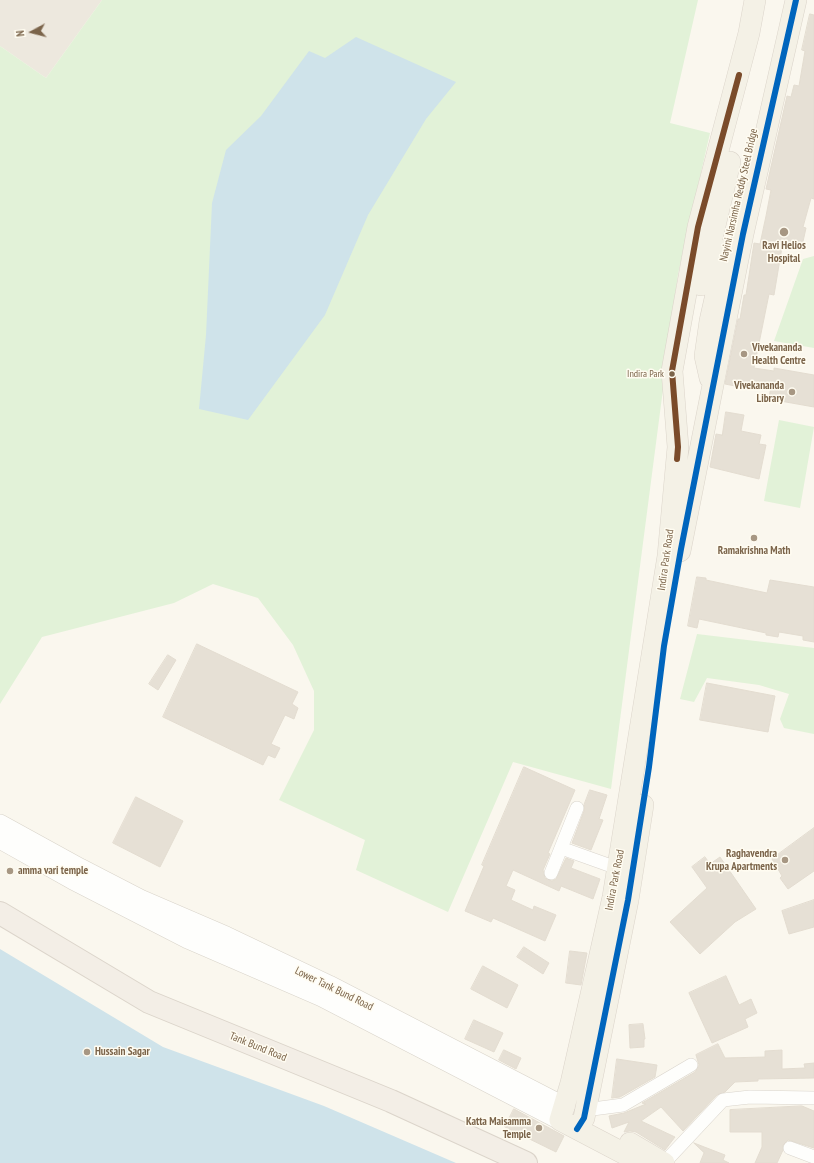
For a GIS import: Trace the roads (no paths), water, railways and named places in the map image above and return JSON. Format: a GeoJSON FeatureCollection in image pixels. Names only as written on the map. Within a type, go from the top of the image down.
{"type":"FeatureCollection","features":[{"type":"Feature","properties":{"kind":"highway","name":"Tank Bund Road"},"geometry":{"type":"LineString","coordinates":[[0,913],[149,1002],[391,1102],[526,1163]]}},
{"type":"Feature","properties":{"kind":"highway"},"geometry":{"type":"LineString","coordinates":[[0,926],[103,989],[184,1033],[313,1081],[386,1112],[498,1163]]}},
{"type":"Feature","properties":{"kind":"main road"},"geometry":{"type":"LineString","coordinates":[[747,0],[749,33]]}},
{"type":"Feature","properties":{"kind":"main road","name":"Indira Park Road"},"geometry":{"type":"LineString","coordinates":[[574,1117],[618,868],[635,766],[652,645],[668,556],[678,447],[672,371],[698,227],[749,33],[755,0]]}},
{"type":"Feature","properties":{"kind":"main road","name":"Nayini Narsimha Reddy Steel Bridge"},"geometry":{"type":"LineString","coordinates":[[713,390],[699,330],[770,0]]}},
{"type":"Feature","properties":{"kind":"main road","name":"Nayini Narsimha Reddy Steel Bridge"},"geometry":{"type":"LineString","coordinates":[[672,371],[686,347],[699,330],[784,0]]}},
{"type":"Feature","properties":{"kind":"main road","name":"Indira Park Road"},"geometry":{"type":"LineString","coordinates":[[574,1117],[628,900],[666,638],[681,549],[743,234],[796,0]]}},
{"type":"Feature","properties":{"kind":"main road","name":"Lower Tank Bund Road"},"geometry":{"type":"LineString","coordinates":[[0,824],[140,899],[226,936],[329,986],[574,1117],[664,1163]]}},
{"type":"Feature","properties":{"kind":"main road","name":"Lower Tank Bund Road"},"geometry":{"type":"LineString","coordinates":[[0,839],[73,880],[188,939],[322,997],[574,1117],[642,1163]]}},
{"type":"Feature","properties":{"kind":"street"},"geometry":{"type":"LineString","coordinates":[[551,873],[577,808]]}},
{"type":"Feature","properties":{"kind":"street"},"geometry":{"type":"LineString","coordinates":[[561,848],[618,868]]}},
{"type":"Feature","properties":{"kind":"street"},"geometry":{"type":"LineString","coordinates":[[574,1117],[623,1105],[691,1065]]}},
{"type":"Feature","properties":{"kind":"street"},"geometry":{"type":"LineString","coordinates":[[664,1163],[723,1100],[750,1097],[814,1098]]}},
{"type":"Feature","properties":{"kind":"street"},"geometry":{"type":"LineString","coordinates":[[790,1148],[814,1157]]}},
{"type":"Feature","properties":{"kind":"place","name":"Ravi Helios Hospital"},"geometry":{"type":"Point","coordinates":[784,232]}},
{"type":"Feature","properties":{"kind":"place","name":"Vivekananda Health Centre"},"geometry":{"type":"Point","coordinates":[744,354]}},
{"type":"Feature","properties":{"kind":"place","name":"Indira Park"},"geometry":{"type":"Point","coordinates":[672,374]}},
{"type":"Feature","properties":{"kind":"place","name":"Vivekananda Library"},"geometry":{"type":"Point","coordinates":[792,392]}},
{"type":"Feature","properties":{"kind":"place","name":"Ramakrishna Math"},"geometry":{"type":"Point","coordinates":[754,538]}},
{"type":"Feature","properties":{"kind":"place","name":"Raghavendra Krupa Apartments"},"geometry":{"type":"Point","coordinates":[785,860]}},
{"type":"Feature","properties":{"kind":"place","name":"amma vari temple"},"geometry":{"type":"Point","coordinates":[10,871]}},
{"type":"Feature","properties":{"kind":"place","name":"Hussain Sagar"},"geometry":{"type":"Point","coordinates":[87,1052]}},
{"type":"Feature","properties":{"kind":"place","name":"Katta Maisamma Temple"},"geometry":{"type":"Point","coordinates":[539,1128]}}]}
